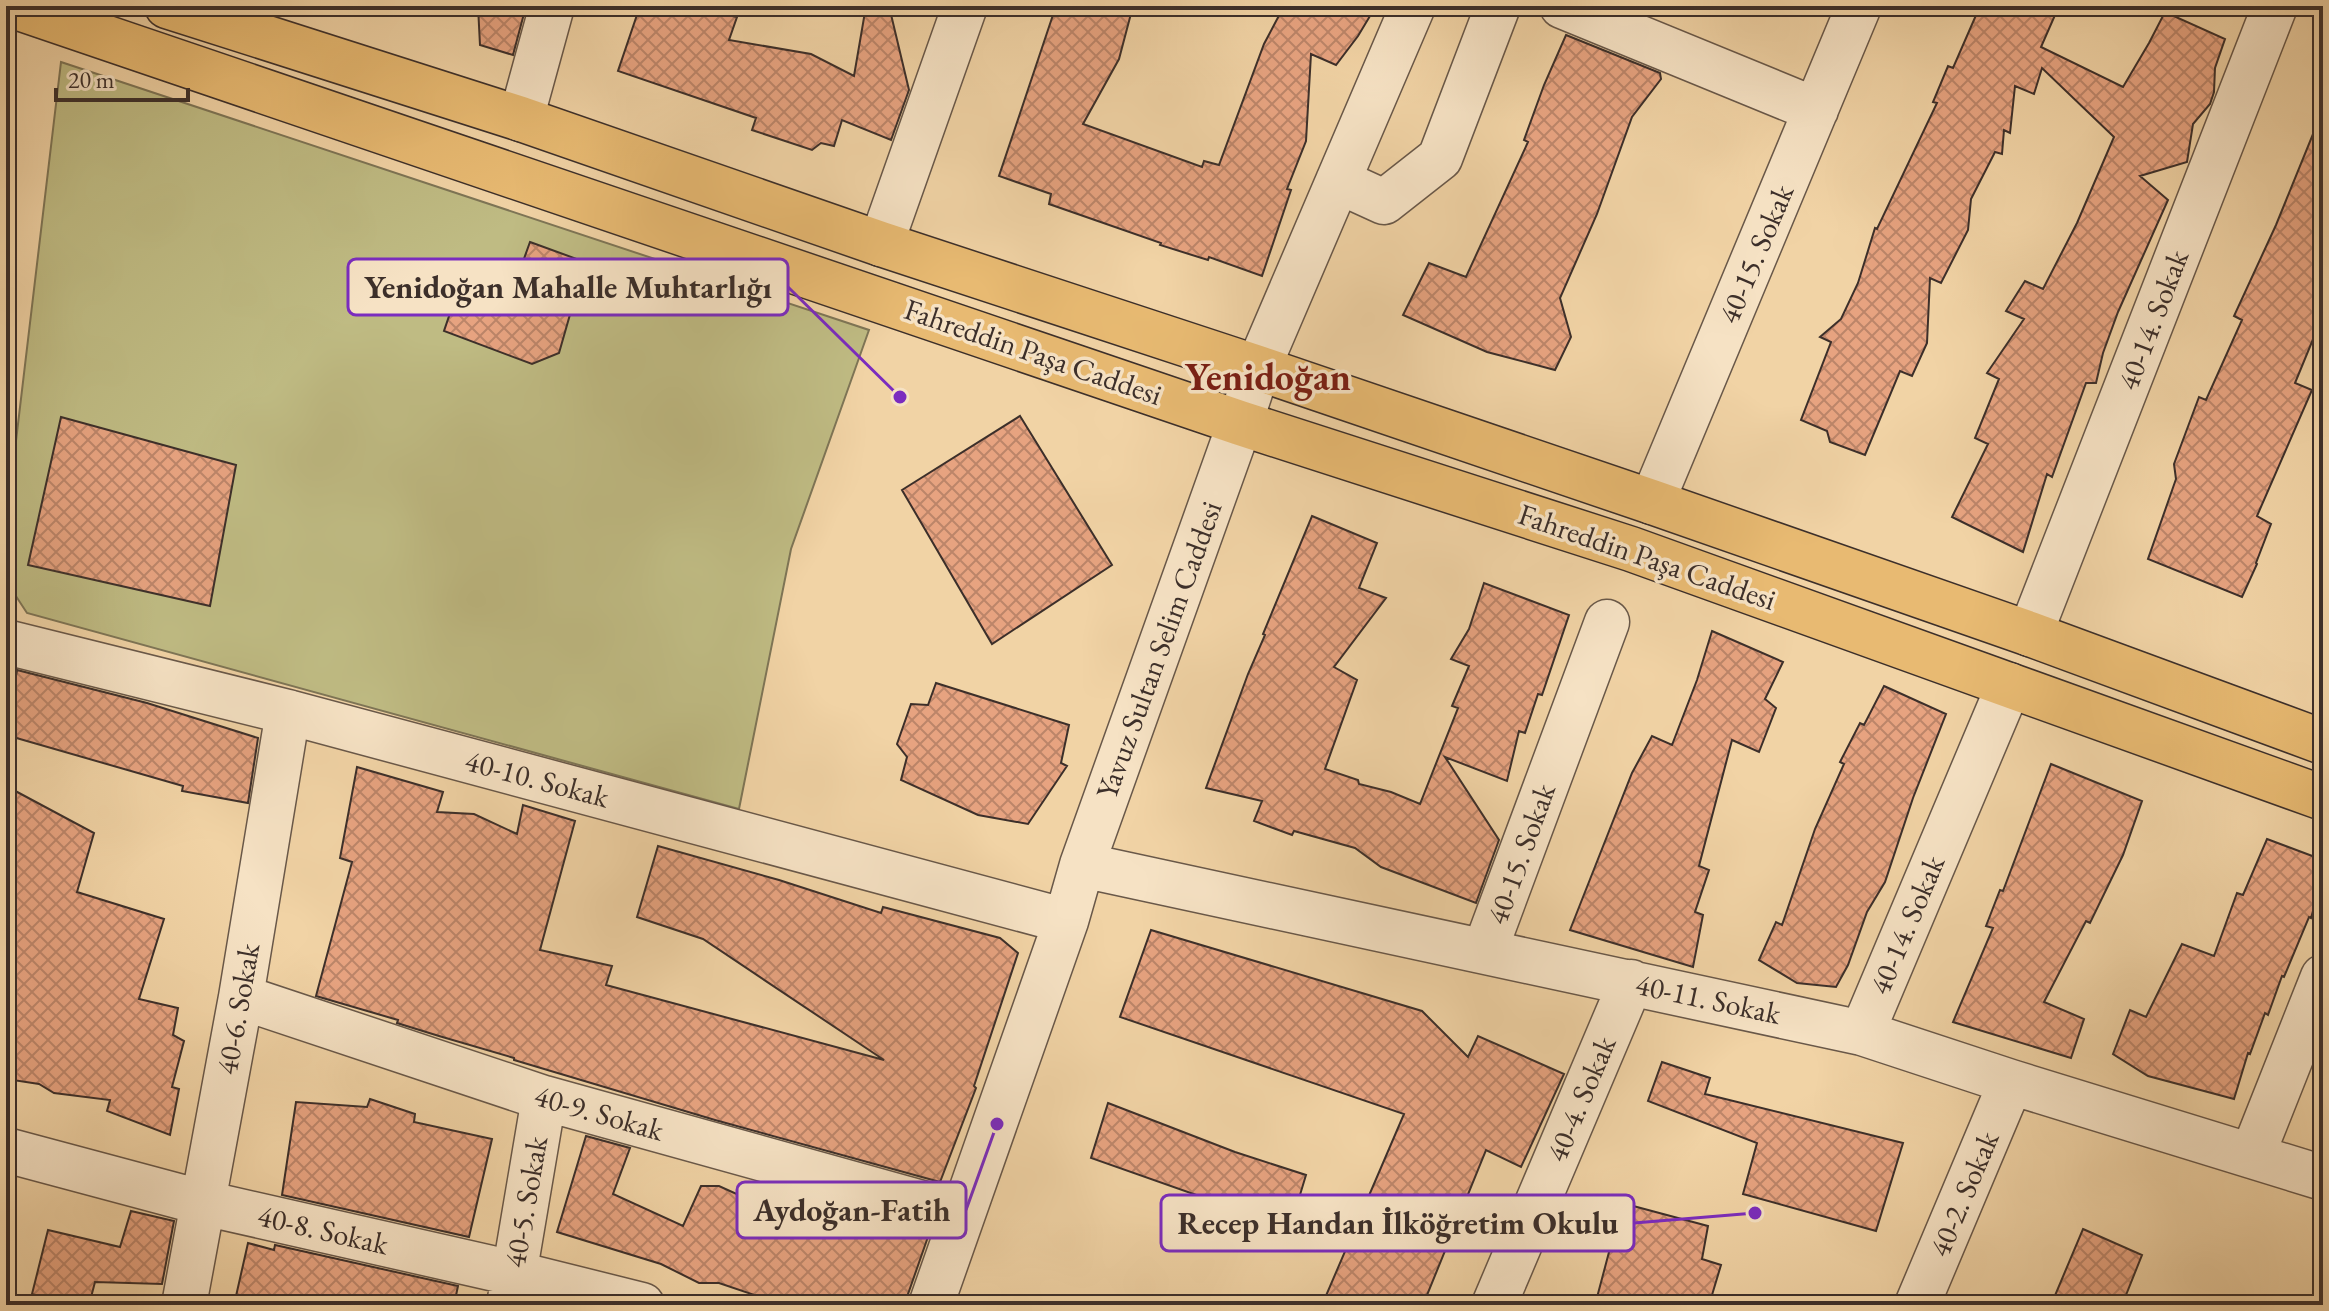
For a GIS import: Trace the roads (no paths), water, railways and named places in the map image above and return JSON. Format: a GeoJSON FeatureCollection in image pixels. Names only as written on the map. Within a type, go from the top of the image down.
{"type":"FeatureCollection","features":[{"type":"Feature","properties":{"kind":"main road","name":"Fahreddin Paşa Caddesi"},"geometry":{"type":"LineString","coordinates":[[13,6],[1240,423],[1631,549],[2323,798]]}},
{"type":"Feature","properties":{"kind":"main road","name":"Fahreddin Paşa Caddesi"},"geometry":{"type":"LineString","coordinates":[[173,7],[521,119],[881,244],[1652,502],[2030,634],[2323,742]]}},
{"type":"Feature","properties":{"kind":"street"},"geometry":{"type":"LineString","coordinates":[[521,119],[552,6]]}},
{"type":"Feature","properties":{"kind":"street"},"geometry":{"type":"LineString","coordinates":[[881,244],[965,6]]}},
{"type":"Feature","properties":{"kind":"street","name":"Yavuz Sultan Selim Caddesi"},"geometry":{"type":"LineString","coordinates":[[931,1305],[1066,921],[1082,865],[1258,368],[1413,6]]}},
{"type":"Feature","properties":{"kind":"street"},"geometry":{"type":"LineString","coordinates":[[1338,181],[1384,202],[1440,158],[1498,6]]}},
{"type":"Feature","properties":{"kind":"street"},"geometry":{"type":"LineString","coordinates":[[1562,6],[1816,110]]}},
{"type":"Feature","properties":{"kind":"street","name":"40-15. Sokak"},"geometry":{"type":"LineString","coordinates":[[1652,502],[1859,6]]}},
{"type":"Feature","properties":{"kind":"street","name":"40-14. Sokak"},"geometry":{"type":"LineString","coordinates":[[2030,634],[2275,6]]}},
{"type":"Feature","properties":{"kind":"street","name":"40-15. Sokak"},"geometry":{"type":"LineString","coordinates":[[1485,950],[1607,622]]}},
{"type":"Feature","properties":{"kind":"street","name":"40-10. Sokak"},"geometry":{"type":"LineString","coordinates":[[6,642],[288,712],[1066,921]]}},
{"type":"Feature","properties":{"kind":"street","name":"40-14. Sokak"},"geometry":{"type":"LineString","coordinates":[[1862,1033],[2009,685]]}},
{"type":"Feature","properties":{"kind":"street","name":"40-6. Sokak"},"geometry":{"type":"LineString","coordinates":[[184,1305],[241,997],[288,712]]}},
{"type":"Feature","properties":{"kind":"street","name":"40-11. Sokak"},"geometry":{"type":"LineString","coordinates":[[1082,865],[1862,1033],[2323,1178]]}},
{"type":"Feature","properties":{"kind":"street"},"geometry":{"type":"LineString","coordinates":[[2252,1156],[2323,977]]}},
{"type":"Feature","properties":{"kind":"street","name":"40-4. Sokak"},"geometry":{"type":"LineString","coordinates":[[1494,1305],[1631,982]]}},
{"type":"Feature","properties":{"kind":"street","name":"40-9. Sokak"},"geometry":{"type":"LineString","coordinates":[[241,997],[544,1098],[961,1214]]}},
{"type":"Feature","properties":{"kind":"street","name":"40-2. Sokak"},"geometry":{"type":"LineString","coordinates":[[1917,1305],[2011,1082]]}},
{"type":"Feature","properties":{"kind":"street","name":"40-5. Sokak"},"geometry":{"type":"LineString","coordinates":[[511,1289],[544,1098]]}},
{"type":"Feature","properties":{"kind":"street","name":"40-8. Sokak"},"geometry":{"type":"LineString","coordinates":[[6,1150],[511,1289],[642,1305]]}},
{"type":"Feature","properties":{"kind":"place","name":"Yenidoğan Mahalle Muhtarlığı"},"geometry":{"type":"Point","coordinates":[900,397]}},
{"type":"Feature","properties":{"kind":"place","name":"Aydoğan-Fatih"},"geometry":{"type":"Point","coordinates":[997,1124]}},
{"type":"Feature","properties":{"kind":"place","name":"Recep Handan İlköğretim Okulu"},"geometry":{"type":"Point","coordinates":[1755,1213]}},
{"type":"Feature","properties":{"kind":"district","name":"Yenidoğan"},"geometry":{"type":"Point","coordinates":[1268,377]}}]}
